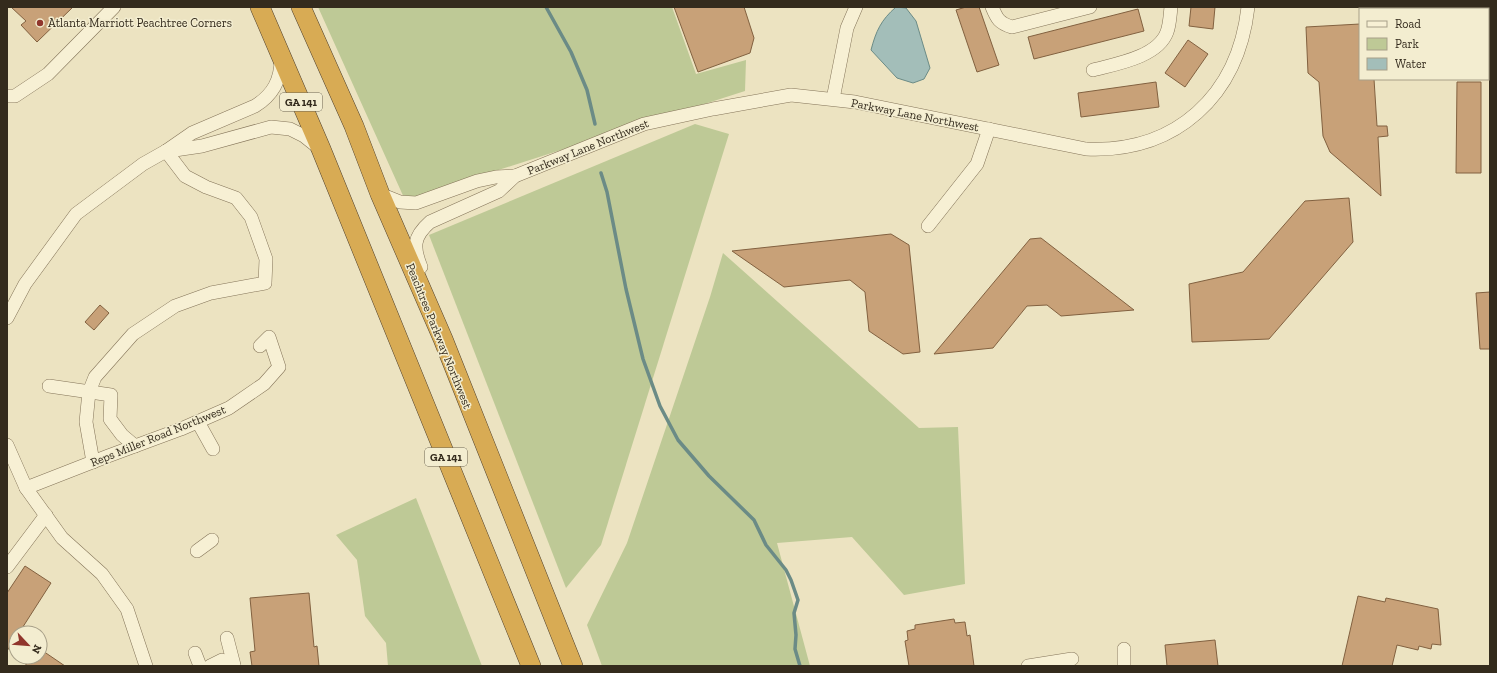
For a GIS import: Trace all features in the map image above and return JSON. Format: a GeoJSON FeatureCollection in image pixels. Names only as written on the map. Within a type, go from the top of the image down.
{"type":"FeatureCollection","features":[{"type":"Feature","properties":{"kind":"highway","name":"GA 141"},"geometry":{"type":"LineString","coordinates":[[260,7],[282,55],[321,149],[531,666]]}},
{"type":"Feature","properties":{"kind":"highway","name":"Peachtree Parkway Northwest"},"geometry":{"type":"LineString","coordinates":[[301,7],[354,126],[380,194],[442,339],[573,666]]}},
{"type":"Feature","properties":{"kind":"street"},"geometry":{"type":"LineString","coordinates":[[7,96],[15,96],[48,74],[114,7]]}},
{"type":"Feature","properties":{"kind":"street"},"geometry":{"type":"LineString","coordinates":[[832,99],[847,28],[856,7]]}},
{"type":"Feature","properties":{"kind":"street"},"geometry":{"type":"LineString","coordinates":[[992,7],[996,16],[1003,24],[1012,27],[1090,7]]}},
{"type":"Feature","properties":{"kind":"street"},"geometry":{"type":"LineString","coordinates":[[1093,70],[1140,57],[1152,49],[1163,39],[1167,32],[1171,7]]}},
{"type":"Feature","properties":{"kind":"street","name":"Parkway Lane Northwest"},"geometry":{"type":"LineString","coordinates":[[380,194],[400,202],[416,203],[477,181],[496,177],[515,176],[644,124],[713,109],[791,95],[855,102],[1086,149],[1103,150],[1138,145],[1154,140],[1170,132],[1189,119],[1210,98],[1221,84],[1237,54],[1243,37],[1248,7]]}},
{"type":"Feature","properties":{"kind":"street"},"geometry":{"type":"LineString","coordinates":[[7,318],[25,284],[76,214],[143,164],[166,151],[192,133],[255,106],[264,100],[278,80],[282,55]]}},
{"type":"Feature","properties":{"kind":"street"},"geometry":{"type":"LineString","coordinates":[[166,151],[202,146],[271,127],[286,128],[296,132],[321,149]]}},
{"type":"Feature","properties":{"kind":"street"},"geometry":{"type":"LineString","coordinates":[[928,226],[977,164],[989,129]]}},
{"type":"Feature","properties":{"kind":"street"},"geometry":{"type":"LineString","coordinates":[[93,462],[86,422],[89,392],[95,377],[133,334],[175,306],[211,293],[265,283],[266,259],[251,217],[236,198],[206,187],[185,176],[166,151]]}},
{"type":"Feature","properties":{"kind":"street","name":"Parkway Lane Northwest"},"geometry":{"type":"LineString","coordinates":[[442,339],[434,298],[415,252],[419,234],[430,222],[499,191],[515,176]]}},
{"type":"Feature","properties":{"kind":"street","name":"Reps Miller Road Northwest"},"geometry":{"type":"LineString","coordinates":[[26,488],[198,422],[229,408],[264,384],[279,367],[269,337],[260,346]]}},
{"type":"Feature","properties":{"kind":"street"},"geometry":{"type":"LineString","coordinates":[[49,386],[111,395],[110,419],[122,435],[135,446]]}},
{"type":"Feature","properties":{"kind":"street"},"geometry":{"type":"LineString","coordinates":[[198,422],[214,449]]}},
{"type":"Feature","properties":{"kind":"street"},"geometry":{"type":"LineString","coordinates":[[7,445],[26,488],[62,538],[102,574],[127,609],[146,666]]}},
{"type":"Feature","properties":{"kind":"street"},"geometry":{"type":"LineString","coordinates":[[7,567],[46,515]]}},
{"type":"Feature","properties":{"kind":"street"},"geometry":{"type":"LineString","coordinates":[[197,550],[212,540]]}},
{"type":"Feature","properties":{"kind":"street"},"geometry":{"type":"LineString","coordinates":[[227,638],[234,666]]}},
{"type":"Feature","properties":{"kind":"street"},"geometry":{"type":"LineString","coordinates":[[1124,648],[1124,666]]}},
{"type":"Feature","properties":{"kind":"street"},"geometry":{"type":"LineString","coordinates":[[195,653],[200,666]]}},
{"type":"Feature","properties":{"kind":"street"},"geometry":{"type":"LineString","coordinates":[[1028,666],[1072,659]]}},
{"type":"Feature","properties":{"kind":"street"},"geometry":{"type":"LineString","coordinates":[[210,666],[222,660],[234,666]]}},
{"type":"Feature","properties":{"kind":"green space"},"geometry":{"type":"Polygon","coordinates":[[[318,7],[672,7],[696,74],[746,60],[745,91],[405,200],[318,7]]]}},
{"type":"Feature","properties":{"kind":"green space"},"geometry":{"type":"Polygon","coordinates":[[[695,124],[729,134],[601,545],[566,588],[429,235],[695,124]]]}},
{"type":"Feature","properties":{"kind":"green space"},"geometry":{"type":"Polygon","coordinates":[[[723,253],[919,428],[958,427],[965,584],[904,595],[852,537],[777,543],[810,666],[602,666],[587,625],[627,543],[710,297],[723,253]]]}},
{"type":"Feature","properties":{"kind":"green space"},"geometry":{"type":"Polygon","coordinates":[[[416,498],[482,666],[388,666],[386,643],[365,616],[357,560],[336,535],[416,498]]]}},
{"type":"Feature","properties":{"kind":"water"},"geometry":{"type":"Polygon","coordinates":[[[896,7],[906,8],[916,21],[930,68],[924,79],[913,83],[897,78],[871,50],[880,26],[886,17],[896,7]]]}},
{"type":"Feature","properties":{"kind":"building","name":"Atlanta Marriott Peachtree Corners"},"geometry":{"type":"Polygon","coordinates":[[[11,7],[73,7],[37,42],[21,25],[26,21],[11,7]]]}},
{"type":"Feature","properties":{"kind":"building"},"geometry":{"type":"Polygon","coordinates":[[[674,7],[744,7],[754,38],[750,53],[698,72],[674,7]]]}},
{"type":"Feature","properties":{"kind":"building"},"geometry":{"type":"Polygon","coordinates":[[[966,7],[979,7],[999,65],[977,72],[956,10],[966,7]]]}},
{"type":"Feature","properties":{"kind":"building"},"geometry":{"type":"Polygon","coordinates":[[[1191,7],[1215,7],[1213,29],[1189,26],[1191,7]]]}},
{"type":"Feature","properties":{"kind":"building"},"geometry":{"type":"Polygon","coordinates":[[[1138,9],[1144,31],[1034,59],[1028,37],[1138,9]]]}},
{"type":"Feature","properties":{"kind":"building"},"geometry":{"type":"Polygon","coordinates":[[[1359,24],[1359,80],[1374,80],[1377,126],[1387,126],[1388,136],[1378,137],[1381,196],[1330,152],[1323,136],[1319,82],[1308,73],[1306,27],[1359,24]]]}},
{"type":"Feature","properties":{"kind":"building"},"geometry":{"type":"Polygon","coordinates":[[[1188,40],[1208,54],[1185,87],[1165,73],[1188,40]]]}},
{"type":"Feature","properties":{"kind":"building"},"geometry":{"type":"Polygon","coordinates":[[[1156,82],[1159,107],[1081,117],[1078,93],[1156,82]]]}},
{"type":"Feature","properties":{"kind":"building"},"geometry":{"type":"Polygon","coordinates":[[[1457,82],[1481,82],[1481,173],[1456,173],[1457,82]]]}},
{"type":"Feature","properties":{"kind":"building"},"geometry":{"type":"Polygon","coordinates":[[[1349,198],[1353,242],[1269,339],[1192,342],[1189,284],[1243,272],[1305,201],[1349,198]]]}},
{"type":"Feature","properties":{"kind":"building"},"geometry":{"type":"Polygon","coordinates":[[[891,234],[909,245],[920,352],[903,354],[869,331],[865,292],[850,280],[784,287],[732,251],[891,234]]]}},
{"type":"Feature","properties":{"kind":"building"},"geometry":{"type":"Polygon","coordinates":[[[1041,238],[1134,310],[1061,316],[1047,305],[1027,306],[993,348],[934,354],[1030,239],[1041,238]]]}},
{"type":"Feature","properties":{"kind":"building"},"geometry":{"type":"Polygon","coordinates":[[[1490,292],[1490,349],[1480,349],[1476,293],[1490,292]]]}},
{"type":"Feature","properties":{"kind":"building"},"geometry":{"type":"Polygon","coordinates":[[[100,305],[109,313],[94,330],[85,322],[100,305]]]}},
{"type":"Feature","properties":{"kind":"building"},"geometry":{"type":"Polygon","coordinates":[[[25,566],[51,583],[24,625],[8,625],[7,651],[7,593],[25,566]]]}},
{"type":"Feature","properties":{"kind":"building"},"geometry":{"type":"Polygon","coordinates":[[[309,593],[314,647],[317,646],[319,666],[252,666],[250,652],[255,651],[250,598],[309,593]]]}},
{"type":"Feature","properties":{"kind":"building"},"geometry":{"type":"Polygon","coordinates":[[[1358,596],[1385,602],[1386,598],[1438,609],[1441,645],[1432,644],[1431,649],[1419,646],[1418,650],[1397,645],[1392,666],[1342,666],[1358,596]]]}},
{"type":"Feature","properties":{"kind":"building"},"geometry":{"type":"Polygon","coordinates":[[[954,619],[955,623],[965,622],[967,636],[970,635],[974,666],[909,666],[905,641],[908,640],[907,631],[915,629],[915,625],[954,619]]]}},
{"type":"Feature","properties":{"kind":"building"},"geometry":{"type":"Polygon","coordinates":[[[1215,640],[1218,666],[1167,666],[1165,645],[1215,640]]]}},
{"type":"Feature","properties":{"kind":"building"},"geometry":{"type":"Polygon","coordinates":[[[48,654],[65,666],[25,666],[48,665],[48,654]]]}},
{"type":"Feature","properties":{"kind":"waterway"},"geometry":{"type":"LineString","coordinates":[[546,7],[571,52],[587,90],[595,124]]}},
{"type":"Feature","properties":{"kind":"waterway"},"geometry":{"type":"LineString","coordinates":[[601,173],[607,192],[626,289],[643,359],[660,406],[678,440],[709,476],[754,520],[766,545],[786,570],[798,600],[794,613],[796,635],[795,649],[800,666]]}},
{"type":"Feature","properties":{"kind":"place","name":"Atlanta Marriott Peachtree Corners"},"geometry":{"type":"Point","coordinates":[40,23]}}]}
